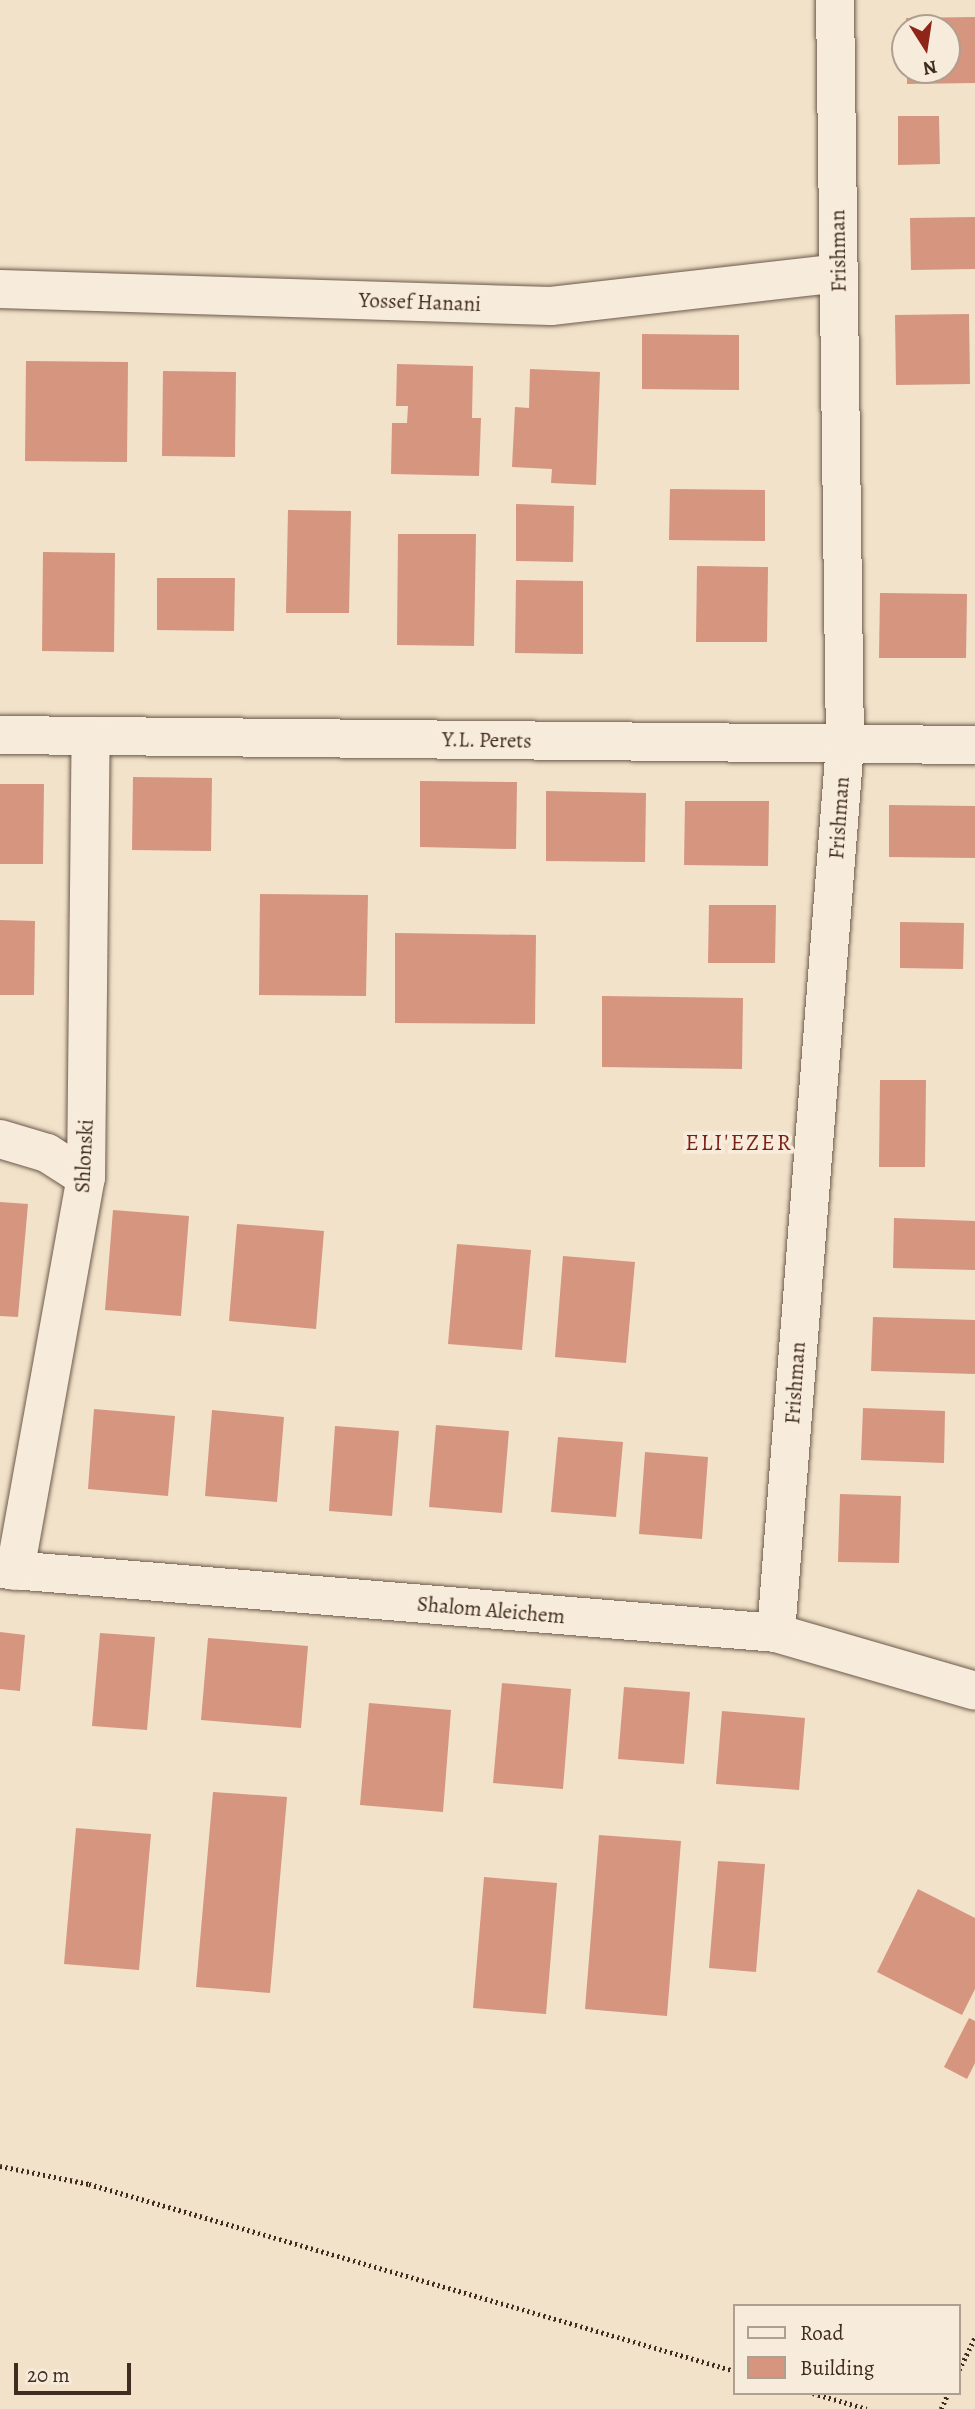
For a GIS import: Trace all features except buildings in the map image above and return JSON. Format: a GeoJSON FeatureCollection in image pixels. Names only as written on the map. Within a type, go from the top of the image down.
{"type":"FeatureCollection","features":[{"type":"Feature","properties":{"kind":"street","name":"Frishman"},"geometry":{"type":"LineString","coordinates":[[776,1633],[845,744],[835,0]]}},
{"type":"Feature","properties":{"kind":"street","name":"Yossef Hanani"},"geometry":{"type":"LineString","coordinates":[[0,289],[551,306],[839,272]]}},
{"type":"Feature","properties":{"kind":"street","name":"Y.L. Perets"},"geometry":{"type":"LineString","coordinates":[[0,735],[975,745]]}},
{"type":"Feature","properties":{"kind":"street","name":"Shlonski"},"geometry":{"type":"LineString","coordinates":[[7,1570],[86,1178],[91,736]]}},
{"type":"Feature","properties":{"kind":"street"},"geometry":{"type":"LineString","coordinates":[[0,1139],[47,1153],[86,1178]]}},
{"type":"Feature","properties":{"kind":"street","name":"Shalom Aleichem"},"geometry":{"type":"LineString","coordinates":[[7,1570],[776,1633],[975,1691]]}},
{"type":"Feature","properties":{"kind":"path"},"geometry":{"type":"LineString","coordinates":[[0,2166],[89,2184],[734,2371]]}},
{"type":"Feature","properties":{"kind":"path"},"geometry":{"type":"LineString","coordinates":[[961,2366],[975,2337]]}},
{"type":"Feature","properties":{"kind":"path"},"geometry":{"type":"LineString","coordinates":[[820,2395],[867,2409]]}},
{"type":"Feature","properties":{"kind":"district","name":"ELI'EZER"},"geometry":{"type":"Point","coordinates":[739,1143]}}]}
